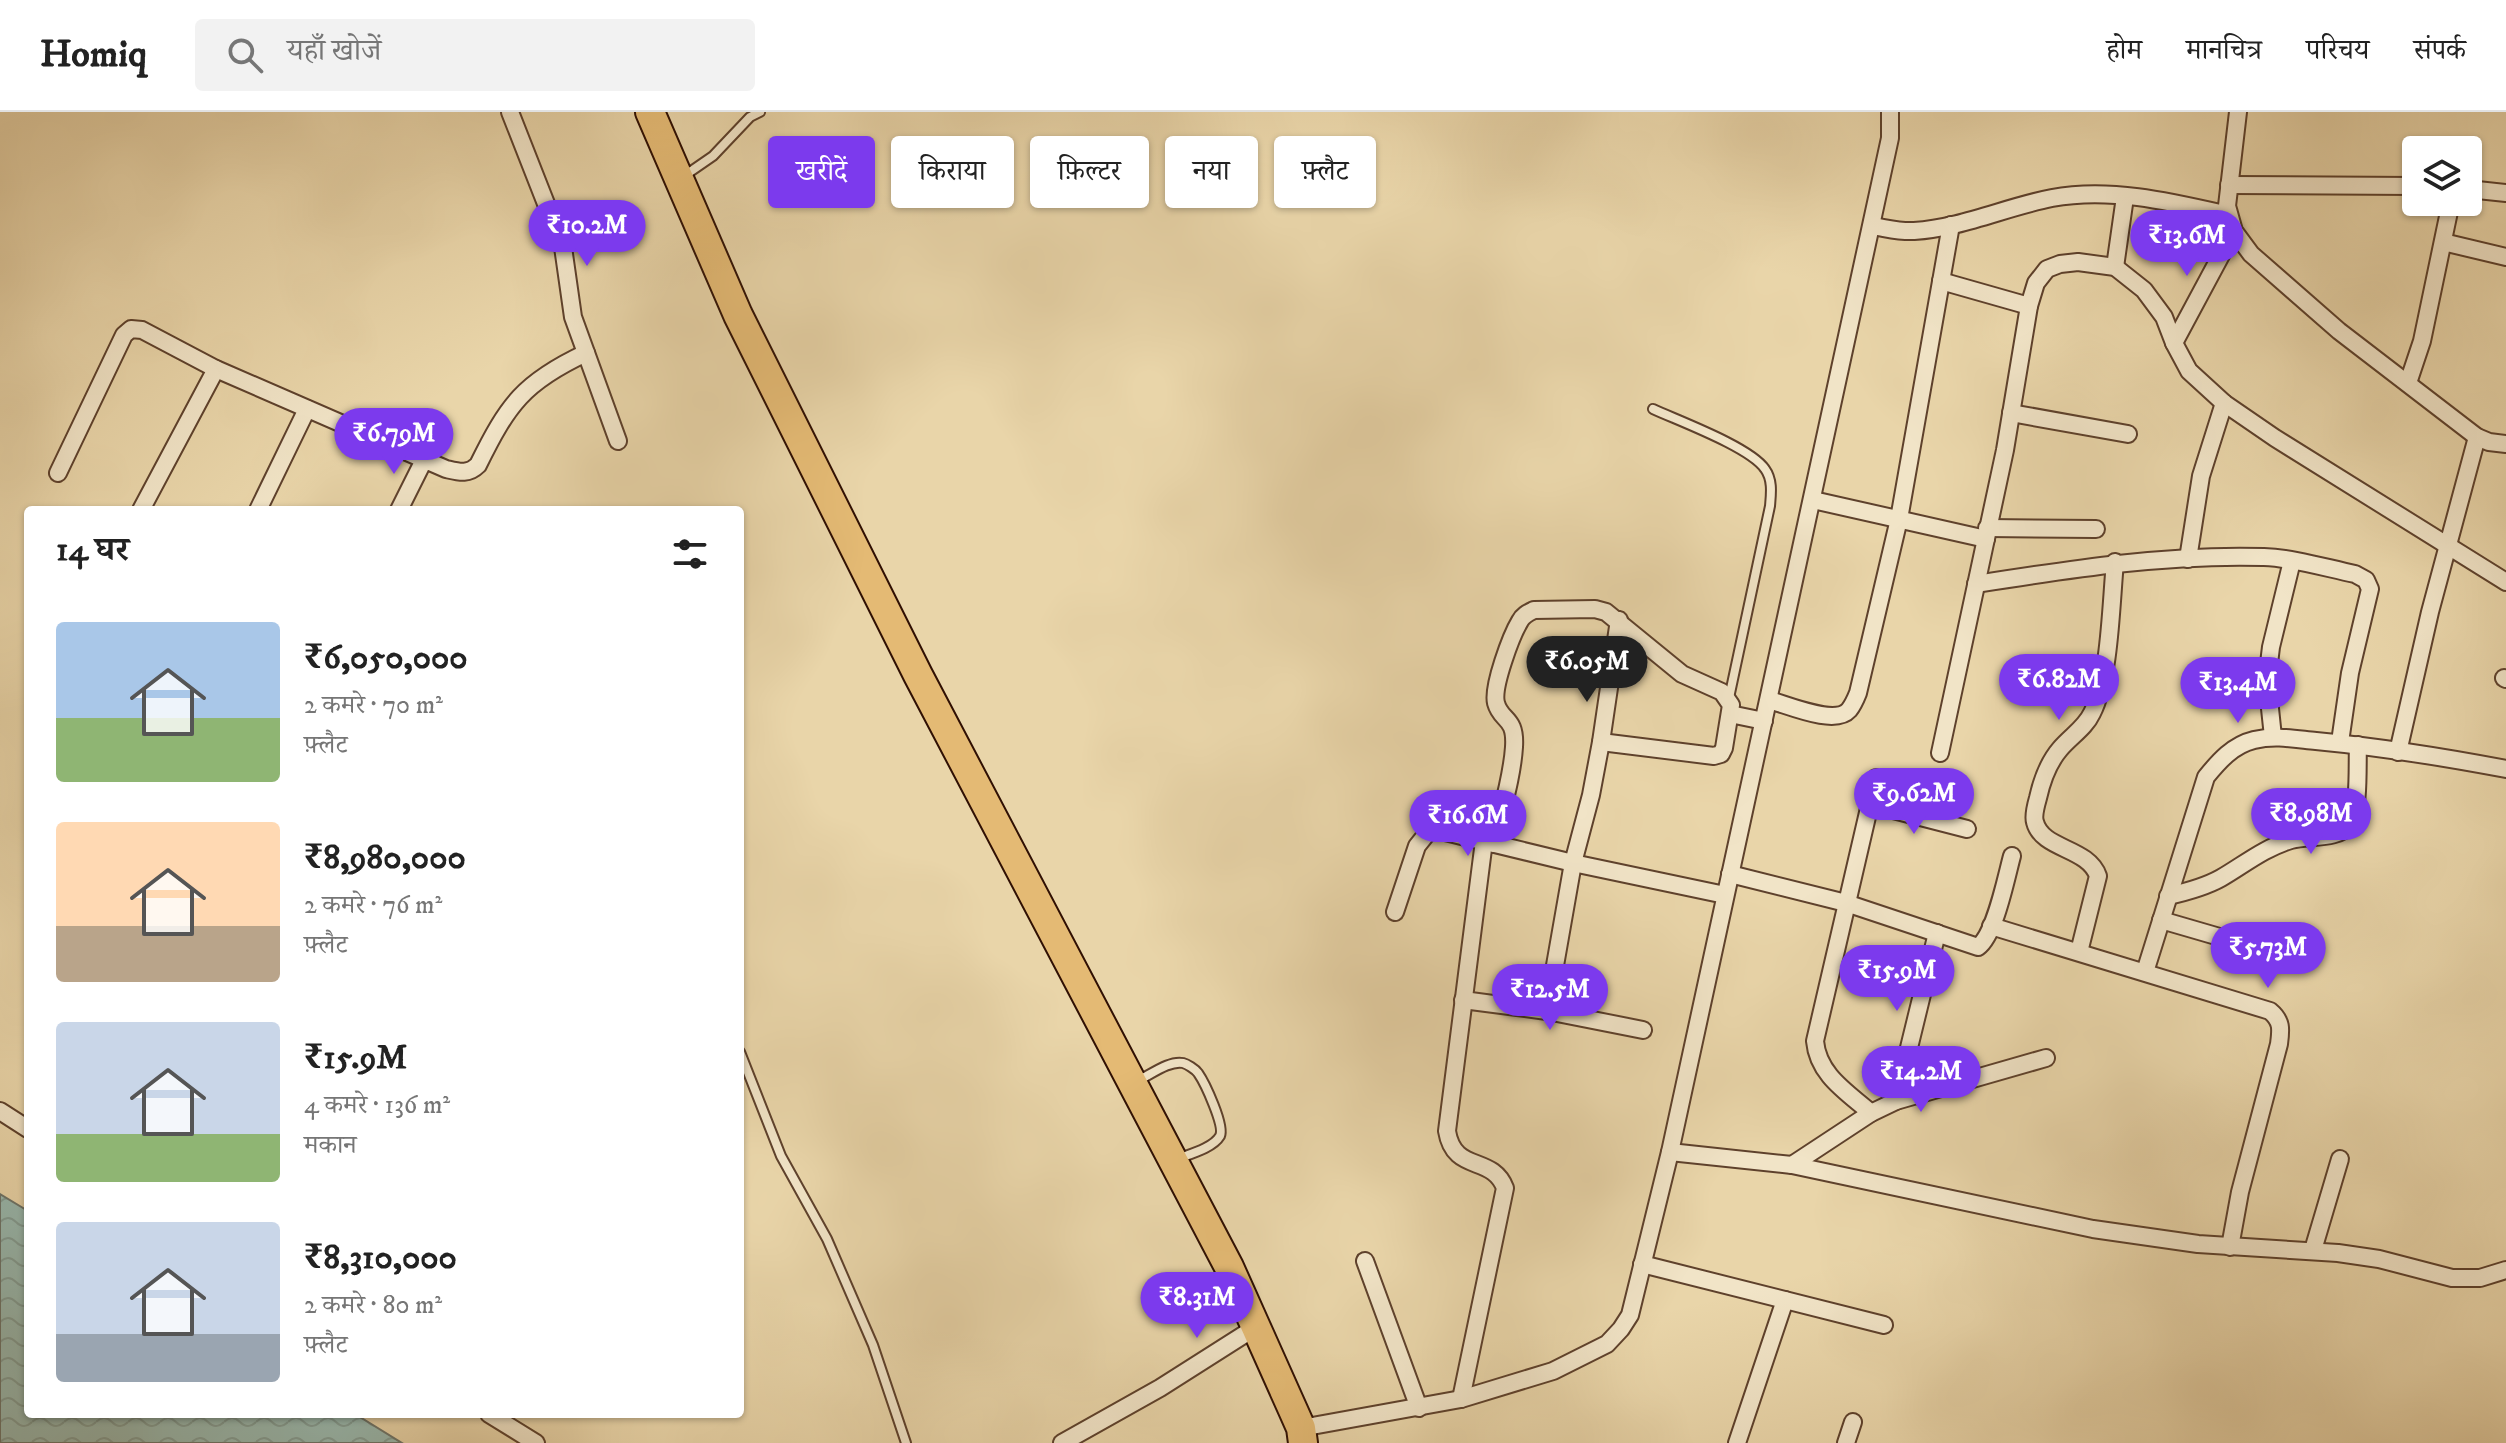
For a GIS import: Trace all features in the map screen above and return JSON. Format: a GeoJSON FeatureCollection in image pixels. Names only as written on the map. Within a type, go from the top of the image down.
{"type":"FeatureCollection","features":[{"type":"Feature","properties":{"kind":"highway"},"geometry":{"type":"LineString","coordinates":[[650,112],[738,315],[890,620],[1229,1267],[1302,1435]]}},
{"type":"Feature","properties":{"kind":"street"},"geometry":{"type":"LineString","coordinates":[[510,112],[563,247],[573,317],[618,441]]}},
{"type":"Feature","properties":{"kind":"street"},"geometry":{"type":"LineString","coordinates":[[1302,1435],[1461,1399],[1553,1371],[1607,1344],[1630,1315],[1670,1152],[1813,500],[1890,138],[1890,112]]}},
{"type":"Feature","properties":{"kind":"street"},"geometry":{"type":"LineString","coordinates":[[2238,112],[2229,185],[2232,223],[2251,254],[2339,331],[2477,437],[2506,444]]}},
{"type":"Feature","properties":{"kind":"street"},"geometry":{"type":"LineString","coordinates":[[2229,185],[2402,186]]}},
{"type":"Feature","properties":{"kind":"street"},"geometry":{"type":"LineString","coordinates":[[2482,190],[2506,193]]}},
{"type":"Feature","properties":{"kind":"street"},"geometry":{"type":"LineString","coordinates":[[1872,226],[1916,231],[2054,198],[2087,194],[2172,202],[2232,223]]}},
{"type":"Feature","properties":{"kind":"street"},"geometry":{"type":"LineString","coordinates":[[2115,267],[2125,197]]}},
{"type":"Feature","properties":{"kind":"street"},"geometry":{"type":"LineString","coordinates":[[2408,383],[2422,341],[2448,216]]}},
{"type":"Feature","properties":{"kind":"street"},"geometry":{"type":"LineString","coordinates":[[2174,343],[2232,223]]}},
{"type":"Feature","properties":{"kind":"street"},"geometry":{"type":"LineString","coordinates":[[1769,700],[1830,717],[1841,716],[1850,709],[1858,693],[1899,519],[1951,225]]}},
{"type":"Feature","properties":{"kind":"street"},"geometry":{"type":"LineString","coordinates":[[2443,242],[2506,257]]}},
{"type":"Feature","properties":{"kind":"street"},"geometry":{"type":"LineString","coordinates":[[1940,753],[1987,534],[2029,306],[2036,283],[2047,269],[2060,264],[2078,262],[2115,267],[2144,290],[2164,317],[2189,371],[2224,403],[2506,582]]}},
{"type":"Feature","properties":{"kind":"street"},"geometry":{"type":"LineString","coordinates":[[1941,281],[2029,306]]}},
{"type":"Feature","properties":{"kind":"street"},"geometry":{"type":"LineString","coordinates":[[58,473],[124,335],[131,329],[142,330],[216,369],[424,460],[446,469],[471,472],[478,465],[498,424],[519,397],[555,368],[586,353]]}},
{"type":"Feature","properties":{"kind":"street"},"geometry":{"type":"LineString","coordinates":[[143,506],[216,369]]}},
{"type":"Feature","properties":{"kind":"street"},"geometry":{"type":"LineString","coordinates":[[2188,559],[2201,476],[2224,403]]}},
{"type":"Feature","properties":{"kind":"street"},"geometry":{"type":"LineString","coordinates":[[260,506],[307,409]]}},
{"type":"Feature","properties":{"kind":"street"},"geometry":{"type":"LineString","coordinates":[[2011,413],[2128,434]]}},
{"type":"Feature","properties":{"kind":"street"},"geometry":{"type":"LineString","coordinates":[[2398,752],[2408,698],[2477,437]]}},
{"type":"Feature","properties":{"kind":"street"},"geometry":{"type":"LineString","coordinates":[[401,506],[424,460]]}},
{"type":"Feature","properties":{"kind":"street"},"geometry":{"type":"LineString","coordinates":[[1813,500],[1987,534],[2096,529]]}},
{"type":"Feature","properties":{"kind":"street"},"geometry":{"type":"LineString","coordinates":[[1976,584],[2115,562],[2188,559],[2267,557],[2355,574],[2366,580],[2370,589],[2350,673],[2340,742]]}},
{"type":"Feature","properties":{"kind":"street"},"geometry":{"type":"LineString","coordinates":[[2273,737],[2269,669],[2292,561]]}},
{"type":"Feature","properties":{"kind":"street"},"geometry":{"type":"LineString","coordinates":[[2079,952],[2098,876],[2095,866],[2087,859],[2062,847],[2040,831],[2035,822],[2036,808],[2051,761],[2085,725],[2099,692],[2115,562]]}},
{"type":"Feature","properties":{"kind":"street"},"geometry":{"type":"LineString","coordinates":[[1461,1399],[1505,1188],[1493,1170],[1460,1157],[1452,1150],[1447,1131],[1463,1000],[1489,842],[1514,748],[1512,724],[1498,709],[1495,699],[1502,666],[1519,622],[1525,614],[1534,610],[1595,609],[1606,612],[1670,666],[1722,692],[1730,706],[1764,721]]}},
{"type":"Feature","properties":{"kind":"street"},"geometry":{"type":"LineString","coordinates":[[1547,1011],[1573,863],[1601,742],[1619,620]]}},
{"type":"Feature","properties":{"kind":"street"},"geometry":{"type":"LineString","coordinates":[[1601,742],[1714,756],[1721,754],[1724,748],[1730,706]]}},
{"type":"Feature","properties":{"kind":"street"},"geometry":{"type":"LineString","coordinates":[[2145,972],[2206,777],[2219,760],[2236,748],[2273,737],[2340,742],[2506,769]]}},
{"type":"Feature","properties":{"kind":"street"},"geometry":{"type":"LineString","coordinates":[[2168,896],[2187,892],[2220,878],[2268,848],[2295,838],[2346,829],[2355,809],[2358,745]]}},
{"type":"Feature","properties":{"kind":"street"},"geometry":{"type":"LineString","coordinates":[[1871,1113],[1823,1069],[1817,1057],[1815,1041],[1876,778]]}},
{"type":"Feature","properties":{"kind":"street"},"geometry":{"type":"LineString","coordinates":[[1870,804],[1967,829]]}},
{"type":"Feature","properties":{"kind":"street"},"geometry":{"type":"LineString","coordinates":[[1395,912],[1417,846],[1429,831],[1441,831],[1725,895]]}},
{"type":"Feature","properties":{"kind":"street"},"geometry":{"type":"LineString","coordinates":[[1730,874],[1846,903],[1978,947],[1991,926],[2012,856]]}},
{"type":"Feature","properties":{"kind":"street"},"geometry":{"type":"LineString","coordinates":[[2161,920],[2285,956]]}},
{"type":"Feature","properties":{"kind":"street"},"geometry":{"type":"LineString","coordinates":[[1991,926],[2270,1011],[2279,1018],[2279,1044],[2240,1192],[2230,1247]]}},
{"type":"Feature","properties":{"kind":"street"},"geometry":{"type":"LineString","coordinates":[[1896,1101],[1937,933]]}},
{"type":"Feature","properties":{"kind":"street"},"geometry":{"type":"LineString","coordinates":[[1463,1000],[1547,1011],[1643,1030]]}},
{"type":"Feature","properties":{"kind":"street"},"geometry":{"type":"LineString","coordinates":[[1792,1165],[1871,1113],[1896,1101],[2046,1058]]}},
{"type":"Feature","properties":{"kind":"street"},"geometry":{"type":"LineString","coordinates":[[0,1111],[24,1126]]}},
{"type":"Feature","properties":{"kind":"street"},"geometry":{"type":"LineString","coordinates":[[1670,1152],[1792,1165],[2093,1229],[2230,1247],[2313,1250],[2379,1259],[2452,1278],[2480,1278],[2506,1270]]}},
{"type":"Feature","properties":{"kind":"street"},"geometry":{"type":"LineString","coordinates":[[2313,1250],[2340,1159]]}},
{"type":"Feature","properties":{"kind":"street"},"geometry":{"type":"LineString","coordinates":[[1365,1261],[1419,1408]]}},
{"type":"Feature","properties":{"kind":"street"},"geometry":{"type":"LineString","coordinates":[[1642,1264],[1884,1325]]}},
{"type":"Feature","properties":{"kind":"street"},"geometry":{"type":"LineString","coordinates":[[1737,1443],[1785,1300]]}},
{"type":"Feature","properties":{"kind":"street"},"geometry":{"type":"LineString","coordinates":[[1062,1443],[1160,1388],[1256,1327]]}},
{"type":"Feature","properties":{"kind":"street"},"geometry":{"type":"LineString","coordinates":[[495,1418],[536,1443]]}},
{"type":"Feature","properties":{"kind":"street"},"geometry":{"type":"LineString","coordinates":[[1846,1443],[1853,1422]]}},
{"type":"Feature","properties":{"kind":"lane"},"geometry":{"type":"LineString","coordinates":[[679,179],[713,156],[750,117],[760,112]]}},
{"type":"Feature","properties":{"kind":"lane"},"geometry":{"type":"LineString","coordinates":[[1653,409],[1743,451],[1767,471],[1771,486],[1770,506],[1730,706]]}},
{"type":"Feature","properties":{"kind":"lane"},"geometry":{"type":"LineString","coordinates":[[744,1062],[781,1156],[827,1239],[873,1345],[906,1443]]}},
{"type":"Feature","properties":{"kind":"lane"},"geometry":{"type":"LineString","coordinates":[[1133,1083],[1175,1063],[1184,1063],[1197,1071],[1222,1130],[1219,1139],[1210,1145],[1173,1161]]}},
{"type":"Feature","properties":{"kind":"water"},"geometry":{"type":"Polygon","coordinates":[[[0,1194],[24,1209],[24,1418],[361,1418],[402,1443],[0,1443],[0,1194]]]}}]}
